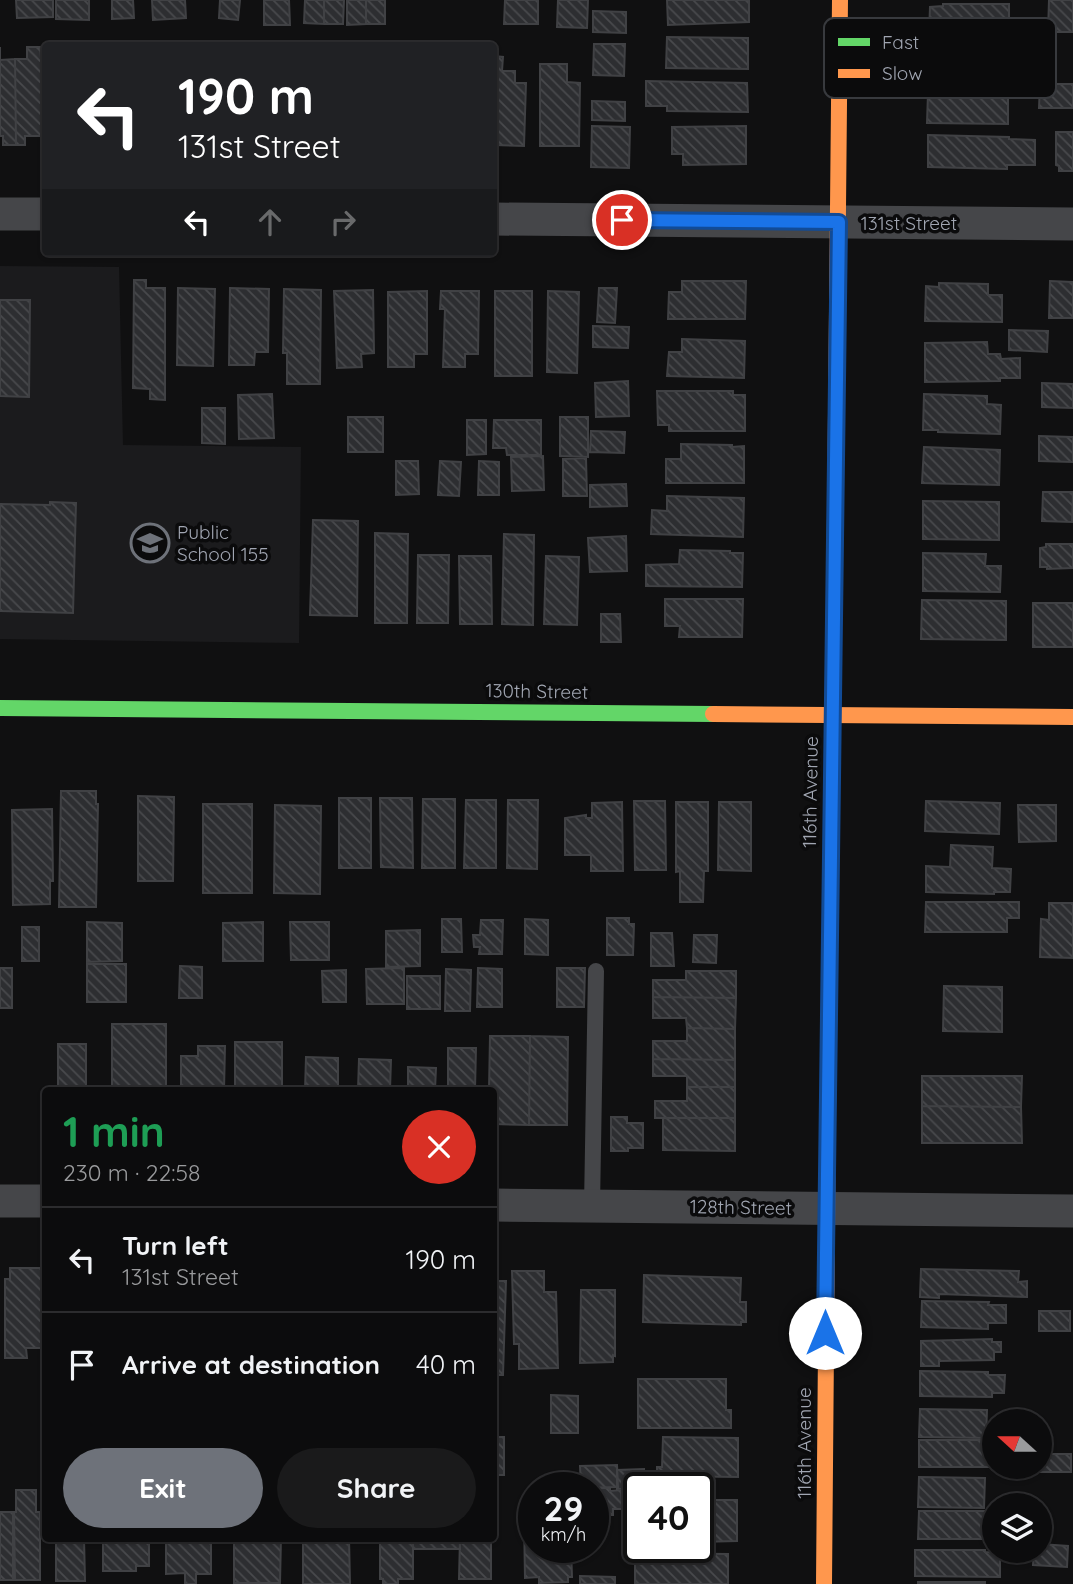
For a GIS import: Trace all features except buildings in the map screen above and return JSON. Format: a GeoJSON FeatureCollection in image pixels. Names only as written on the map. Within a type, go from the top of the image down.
{"type":"FeatureCollection","features":[{"type":"Feature","properties":{"kind":"street","name":"116th Avenue"},"geometry":{"type":"LineString","coordinates":[[839,0],[839,18]]}},
{"type":"Feature","properties":{"kind":"street","name":"116th Avenue"},"geometry":{"type":"LineString","coordinates":[[824,1584],[839,98]]}},
{"type":"Feature","properties":{"kind":"street"},"geometry":{"type":"LineString","coordinates":[[0,214],[42,214]]}},
{"type":"Feature","properties":{"kind":"street","name":"131st Street"},"geometry":{"type":"LineString","coordinates":[[497,219],[1073,224]]}},
{"type":"Feature","properties":{"kind":"street","name":"130th Street"},"geometry":{"type":"LineString","coordinates":[[0,708],[1073,717]]}},
{"type":"Feature","properties":{"kind":"street"},"geometry":{"type":"LineString","coordinates":[[0,1201],[42,1201]]}},
{"type":"Feature","properties":{"kind":"street","name":"128th Street"},"geometry":{"type":"LineString","coordinates":[[497,1205],[1073,1210]]}},
{"type":"Feature","properties":{"kind":"lane"},"geometry":{"type":"LineString","coordinates":[[592,1206],[596,971]]}},
{"type":"Feature","properties":{"kind":"shaded area","name":"Public School 155"},"geometry":{"type":"Polygon","coordinates":[[[0,266],[119,267],[123,445],[301,447],[299,643],[0,639],[0,266]]]}},
{"type":"Feature","properties":{"kind":"traffic: fast"},"geometry":{"type":"LineString","coordinates":[[828,1111],[835,518]]}},
{"type":"Feature","properties":{"kind":"traffic: fast"},"geometry":{"type":"LineString","coordinates":[[0,708],[713,714]]}},
{"type":"Feature","properties":{"kind":"traffic: slow"},"geometry":{"type":"LineString","coordinates":[[840,0],[840,18]]}},
{"type":"Feature","properties":{"kind":"traffic: slow"},"geometry":{"type":"LineString","coordinates":[[835,518],[839,98]]}},
{"type":"Feature","properties":{"kind":"traffic: slow"},"geometry":{"type":"LineString","coordinates":[[713,714],[1073,717]]}},
{"type":"Feature","properties":{"kind":"traffic: slow"},"geometry":{"type":"LineString","coordinates":[[824,1584],[828,1111]]}},
{"type":"Feature","properties":{"kind":"place","name":"Public School 155"},"geometry":{"type":"Point","coordinates":[150,543]}},
{"type":"Feature","properties":{"kind":"route"},"geometry":{"type":"LineString","coordinates":[[622,220],[839,222],[825,1333]]}}]}
